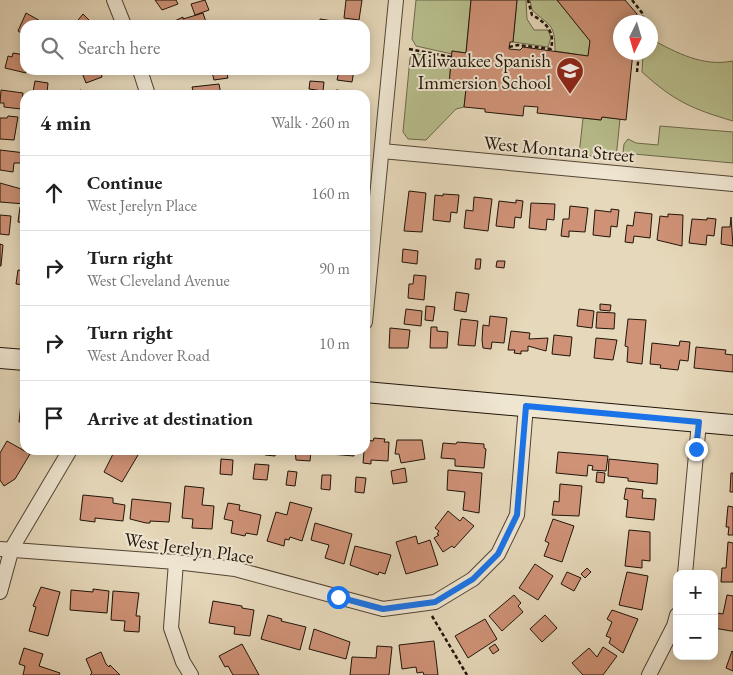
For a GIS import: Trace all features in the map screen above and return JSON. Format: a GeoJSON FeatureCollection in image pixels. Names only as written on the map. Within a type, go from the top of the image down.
{"type":"FeatureCollection","features":[{"type":"Feature","properties":{"kind":"street"},"geometry":{"type":"LineString","coordinates":[[114,0],[122,20]]}},
{"type":"Feature","properties":{"kind":"street"},"geometry":{"type":"LineString","coordinates":[[370,272],[396,0]]}},
{"type":"Feature","properties":{"kind":"street"},"geometry":{"type":"LineString","coordinates":[[142,75],[146,90]]}},
{"type":"Feature","properties":{"kind":"street","name":"West Montana Street"},"geometry":{"type":"LineString","coordinates":[[382,151],[733,184]]}},
{"type":"Feature","properties":{"kind":"street"},"geometry":{"type":"LineString","coordinates":[[0,358],[20,360]]}},
{"type":"Feature","properties":{"kind":"street"},"geometry":{"type":"LineString","coordinates":[[370,392],[733,425]]}},
{"type":"Feature","properties":{"kind":"street","name":"West Jerelyn Place"},"geometry":{"type":"LineString","coordinates":[[6,548],[176,562],[234,569],[383,609],[435,602],[473,579],[498,554],[517,515],[526,406]]}},
{"type":"Feature","properties":{"kind":"street"},"geometry":{"type":"LineString","coordinates":[[685,570],[699,422]]}},
{"type":"Feature","properties":{"kind":"street"},"geometry":{"type":"LineString","coordinates":[[0,592],[6,548],[67,455]]}},
{"type":"Feature","properties":{"kind":"street"},"geometry":{"type":"LineString","coordinates":[[176,562],[171,628],[183,662],[191,675]]}},
{"type":"Feature","properties":{"kind":"street"},"geometry":{"type":"LineString","coordinates":[[650,675],[673,628]]}},
{"type":"Feature","properties":{"kind":"path"},"geometry":{"type":"LineString","coordinates":[[510,47],[518,45],[551,49],[552,34],[542,20],[532,15],[528,0]]}},
{"type":"Feature","properties":{"kind":"path"},"geometry":{"type":"LineString","coordinates":[[632,0],[642,15]]}},
{"type":"Feature","properties":{"kind":"path"},"geometry":{"type":"LineString","coordinates":[[409,49],[452,57]]}},
{"type":"Feature","properties":{"kind":"path"},"geometry":{"type":"LineString","coordinates":[[637,72],[638,60]]}},
{"type":"Feature","properties":{"kind":"path"},"geometry":{"type":"LineString","coordinates":[[425,603],[466,675]]}},
{"type":"Feature","properties":{"kind":"green space"},"geometry":{"type":"Polygon","coordinates":[[[416,0],[471,0],[466,53],[452,51],[452,54],[416,46],[412,39],[416,0]]]}},
{"type":"Feature","properties":{"kind":"green space"},"geometry":{"type":"Polygon","coordinates":[[[517,0],[526,0],[527,19],[534,30],[548,30],[551,38],[548,47],[513,42],[517,0]]]}},
{"type":"Feature","properties":{"kind":"green space"},"geometry":{"type":"Polygon","coordinates":[[[530,0],[557,0],[590,41],[588,56],[555,51],[552,30],[547,22],[532,10],[530,0]]]}},
{"type":"Feature","properties":{"kind":"green space"},"geometry":{"type":"Polygon","coordinates":[[[658,42],[690,58],[711,62],[733,61],[733,121],[684,103],[642,72],[643,60],[658,60],[658,42]]]}},
{"type":"Feature","properties":{"kind":"green space"},"geometry":{"type":"Polygon","coordinates":[[[414,53],[451,61],[449,84],[452,85],[451,89],[466,89],[464,107],[456,109],[426,140],[408,139],[403,132],[410,58],[414,53]]]}},
{"type":"Feature","properties":{"kind":"green space"},"geometry":{"type":"Polygon","coordinates":[[[602,117],[620,119],[616,158],[579,155],[583,118],[601,120],[602,117]]]}},
{"type":"Feature","properties":{"kind":"green space"},"geometry":{"type":"Polygon","coordinates":[[[660,126],[733,132],[733,163],[623,153],[624,144],[628,139],[636,143],[658,145],[660,126]]]}},
{"type":"Feature","properties":{"kind":"building"},"geometry":{"type":"Polygon","coordinates":[[[155,0],[176,0],[178,4],[162,10],[155,0]]]}},
{"type":"Feature","properties":{"kind":"building"},"geometry":{"type":"Polygon","coordinates":[[[205,0],[209,10],[195,15],[191,4],[205,0]]]}},
{"type":"Feature","properties":{"kind":"building"},"geometry":{"type":"Polygon","coordinates":[[[346,0],[362,0],[359,20],[344,18],[346,0]]]}},
{"type":"Feature","properties":{"kind":"building"},"geometry":{"type":"Polygon","coordinates":[[[471,0],[517,0],[513,42],[510,42],[509,49],[520,50],[523,47],[588,56],[590,41],[557,0],[625,0],[637,14],[613,15],[613,60],[632,60],[626,120],[602,117],[601,120],[537,113],[538,107],[524,106],[523,116],[485,112],[485,109],[464,107],[466,89],[451,90],[452,85],[449,85],[452,51],[466,53],[471,0]]]}},
{"type":"Feature","properties":{"kind":"building"},"geometry":{"type":"Polygon","coordinates":[[[26,13],[39,20],[23,20],[26,13]]]}},
{"type":"Feature","properties":{"kind":"building"},"geometry":{"type":"Polygon","coordinates":[[[203,13],[205,20],[177,20],[183,17],[183,19],[203,13]]]}},
{"type":"Feature","properties":{"kind":"building"},"geometry":{"type":"Polygon","coordinates":[[[83,14],[89,20],[78,20],[83,14]]]}},
{"type":"Feature","properties":{"kind":"building"},"geometry":{"type":"Polygon","coordinates":[[[13,53],[20,54],[20,72],[5,68],[8,56],[12,57],[13,53]]]}},
{"type":"Feature","properties":{"kind":"building"},"geometry":{"type":"Polygon","coordinates":[[[83,75],[101,75],[102,77],[86,83],[83,75]]]}},
{"type":"Feature","properties":{"kind":"building"},"geometry":{"type":"Polygon","coordinates":[[[213,75],[227,75],[228,78],[214,80],[213,75]]]}},
{"type":"Feature","properties":{"kind":"building"},"geometry":{"type":"Polygon","coordinates":[[[338,75],[353,75],[352,82],[337,80],[338,75]]]}},
{"type":"Feature","properties":{"kind":"building"},"geometry":{"type":"Polygon","coordinates":[[[35,81],[48,83],[47,90],[33,90],[35,81]]]}},
{"type":"Feature","properties":{"kind":"building"},"geometry":{"type":"Polygon","coordinates":[[[310,81],[324,82],[323,90],[309,89],[310,81]]]}},
{"type":"Feature","properties":{"kind":"building"},"geometry":{"type":"Polygon","coordinates":[[[219,84],[220,90],[193,90],[192,87],[219,84]]]}},
{"type":"Feature","properties":{"kind":"building"},"geometry":{"type":"Polygon","coordinates":[[[1,90],[20,93],[20,109],[4,107],[4,103],[0,103],[1,90]]]}},
{"type":"Feature","properties":{"kind":"building"},"geometry":{"type":"Polygon","coordinates":[[[8,116],[18,117],[14,140],[0,139],[0,118],[7,118],[8,116]]]}},
{"type":"Feature","properties":{"kind":"building"},"geometry":{"type":"Polygon","coordinates":[[[0,150],[20,152],[20,163],[14,163],[13,172],[0,170],[0,150]]]}},
{"type":"Feature","properties":{"kind":"building"},"geometry":{"type":"Polygon","coordinates":[[[0,183],[20,189],[20,204],[0,202],[0,183]]]}},
{"type":"Feature","properties":{"kind":"building"},"geometry":{"type":"Polygon","coordinates":[[[409,191],[426,193],[422,232],[404,231],[409,191]]]}},
{"type":"Feature","properties":{"kind":"building"},"geometry":{"type":"Polygon","coordinates":[[[443,194],[459,195],[457,213],[451,212],[450,222],[433,220],[435,195],[443,196],[443,194]]]}},
{"type":"Feature","properties":{"kind":"building"},"geometry":{"type":"Polygon","coordinates":[[[474,197],[492,199],[488,231],[464,228],[466,210],[473,211],[474,197]]]}},
{"type":"Feature","properties":{"kind":"building"},"geometry":{"type":"Polygon","coordinates":[[[516,200],[523,201],[521,218],[515,217],[514,228],[496,226],[499,201],[516,203],[516,200]]]}},
{"type":"Feature","properties":{"kind":"building"},"geometry":{"type":"Polygon","coordinates":[[[531,203],[555,204],[554,220],[547,219],[546,230],[529,228],[531,203]]]}},
{"type":"Feature","properties":{"kind":"building"},"geometry":{"type":"Polygon","coordinates":[[[570,206],[588,208],[585,232],[569,231],[569,237],[561,236],[563,219],[569,219],[570,206]]]}},
{"type":"Feature","properties":{"kind":"building"},"geometry":{"type":"Polygon","coordinates":[[[611,209],[619,210],[617,227],[611,226],[610,237],[593,235],[595,210],[611,212],[611,209]]]}},
{"type":"Feature","properties":{"kind":"building"},"geometry":{"type":"Polygon","coordinates":[[[635,212],[652,214],[650,238],[634,236],[633,243],[625,242],[627,225],[633,226],[635,212]]]}},
{"type":"Feature","properties":{"kind":"building"},"geometry":{"type":"Polygon","coordinates":[[[668,214],[683,215],[682,246],[657,240],[660,216],[668,217],[668,214]]]}},
{"type":"Feature","properties":{"kind":"building"},"geometry":{"type":"Polygon","coordinates":[[[0,215],[11,216],[9,235],[0,234],[0,215]]]}},
{"type":"Feature","properties":{"kind":"building"},"geometry":{"type":"Polygon","coordinates":[[[731,217],[733,246],[721,244],[722,227],[730,227],[731,217]]]}},
{"type":"Feature","properties":{"kind":"building"},"geometry":{"type":"Polygon","coordinates":[[[707,218],[716,219],[714,236],[707,235],[706,245],[689,243],[692,219],[707,220],[707,218]]]}},
{"type":"Feature","properties":{"kind":"building"},"geometry":{"type":"Polygon","coordinates":[[[0,244],[3,245],[1,266],[0,266],[0,244]]]}},
{"type":"Feature","properties":{"kind":"building"},"geometry":{"type":"Polygon","coordinates":[[[403,249],[418,251],[417,264],[402,262],[403,249]]]}},
{"type":"Feature","properties":{"kind":"building"},"geometry":{"type":"Polygon","coordinates":[[[476,259],[481,259],[480,269],[475,269],[476,259]]]}},
{"type":"Feature","properties":{"kind":"building"},"geometry":{"type":"Polygon","coordinates":[[[497,261],[505,261],[504,268],[496,267],[497,261]]]}},
{"type":"Feature","properties":{"kind":"building"},"geometry":{"type":"Polygon","coordinates":[[[18,270],[20,270],[20,284],[16,284],[18,270]]]}},
{"type":"Feature","properties":{"kind":"building"},"geometry":{"type":"Polygon","coordinates":[[[414,275],[426,276],[424,300],[408,298],[409,284],[413,284],[414,275]]]}},
{"type":"Feature","properties":{"kind":"building"},"geometry":{"type":"Polygon","coordinates":[[[456,292],[469,294],[466,312],[454,310],[456,292]]]}},
{"type":"Feature","properties":{"kind":"building"},"geometry":{"type":"Polygon","coordinates":[[[600,304],[611,305],[610,311],[600,310],[600,304]]]}},
{"type":"Feature","properties":{"kind":"building"},"geometry":{"type":"Polygon","coordinates":[[[426,306],[435,307],[433,321],[425,320],[426,306]]]}},
{"type":"Feature","properties":{"kind":"building"},"geometry":{"type":"Polygon","coordinates":[[[406,309],[422,311],[421,326],[404,324],[406,309]]]}},
{"type":"Feature","properties":{"kind":"building"},"geometry":{"type":"Polygon","coordinates":[[[579,309],[594,311],[592,328],[577,326],[579,309]]]}},
{"type":"Feature","properties":{"kind":"building"},"geometry":{"type":"Polygon","coordinates":[[[597,312],[615,313],[614,329],[596,328],[597,312]]]}},
{"type":"Feature","properties":{"kind":"building"},"geometry":{"type":"Polygon","coordinates":[[[490,316],[507,318],[504,343],[492,342],[491,349],[483,348],[482,340],[483,325],[489,326],[490,316]]]}},
{"type":"Feature","properties":{"kind":"building"},"geometry":{"type":"Polygon","coordinates":[[[461,319],[478,321],[475,346],[458,345],[461,319]]]}},
{"type":"Feature","properties":{"kind":"building"},"geometry":{"type":"Polygon","coordinates":[[[628,319],[646,320],[642,364],[627,362],[628,347],[625,346],[628,319]]]}},
{"type":"Feature","properties":{"kind":"building"},"geometry":{"type":"Polygon","coordinates":[[[431,327],[437,327],[437,331],[448,332],[447,348],[430,348],[431,327]]]}},
{"type":"Feature","properties":{"kind":"building"},"geometry":{"type":"Polygon","coordinates":[[[390,328],[410,330],[408,348],[389,348],[390,328]]]}},
{"type":"Feature","properties":{"kind":"building"},"geometry":{"type":"Polygon","coordinates":[[[511,331],[530,333],[529,339],[548,338],[546,351],[528,346],[528,351],[521,351],[521,354],[514,353],[515,350],[508,350],[511,331]]]}},
{"type":"Feature","properties":{"kind":"building"},"geometry":{"type":"Polygon","coordinates":[[[554,335],[572,337],[570,356],[552,354],[554,335]]]}},
{"type":"Feature","properties":{"kind":"building"},"geometry":{"type":"Polygon","coordinates":[[[596,338],[617,340],[613,360],[594,358],[596,338]]]}},
{"type":"Feature","properties":{"kind":"building"},"geometry":{"type":"Polygon","coordinates":[[[680,341],[690,342],[688,361],[680,360],[678,370],[660,368],[661,365],[650,364],[652,343],[679,346],[680,341]]]}},
{"type":"Feature","properties":{"kind":"building"},"geometry":{"type":"Polygon","coordinates":[[[696,347],[726,350],[725,354],[733,355],[733,372],[694,368],[696,347]]]}},
{"type":"Feature","properties":{"kind":"building"},"geometry":{"type":"Polygon","coordinates":[[[374,438],[385,439],[384,442],[389,442],[388,461],[371,460],[371,464],[363,463],[364,455],[370,455],[370,441],[373,441],[374,438]]]}},
{"type":"Feature","properties":{"kind":"building"},"geometry":{"type":"Polygon","coordinates":[[[397,440],[422,440],[425,459],[401,463],[399,454],[395,454],[397,440]]]}},
{"type":"Feature","properties":{"kind":"building"},"geometry":{"type":"Polygon","coordinates":[[[7,441],[20,448],[20,455],[29,455],[15,479],[4,486],[0,480],[0,453],[7,441]]]}},
{"type":"Feature","properties":{"kind":"building"},"geometry":{"type":"Polygon","coordinates":[[[457,442],[484,444],[486,449],[484,468],[455,466],[455,459],[441,458],[443,443],[456,444],[457,442]]]}},
{"type":"Feature","properties":{"kind":"building"},"geometry":{"type":"Polygon","coordinates":[[[558,452],[608,456],[606,471],[592,470],[593,466],[588,465],[587,476],[556,473],[558,452]]]}},
{"type":"Feature","properties":{"kind":"building"},"geometry":{"type":"Polygon","coordinates":[[[112,455],[138,455],[122,482],[104,472],[112,455]]]}},
{"type":"Feature","properties":{"kind":"building"},"geometry":{"type":"Polygon","coordinates":[[[296,455],[311,455],[310,461],[296,460],[296,455]]]}},
{"type":"Feature","properties":{"kind":"building"},"geometry":{"type":"Polygon","coordinates":[[[221,459],[233,460],[232,475],[220,474],[221,459]]]}},
{"type":"Feature","properties":{"kind":"building"},"geometry":{"type":"Polygon","coordinates":[[[609,459],[658,464],[657,484],[628,481],[628,478],[608,476],[609,459]]]}},
{"type":"Feature","properties":{"kind":"building"},"geometry":{"type":"Polygon","coordinates":[[[255,464],[269,465],[267,480],[253,479],[255,464]]]}},
{"type":"Feature","properties":{"kind":"building"},"geometry":{"type":"Polygon","coordinates":[[[405,468],[407,482],[393,484],[391,471],[405,468]]]}},
{"type":"Feature","properties":{"kind":"building"},"geometry":{"type":"Polygon","coordinates":[[[448,470],[482,473],[479,513],[463,510],[465,492],[447,490],[448,470]]]}},
{"type":"Feature","properties":{"kind":"building"},"geometry":{"type":"Polygon","coordinates":[[[288,471],[297,472],[295,486],[286,485],[288,471]]]}},
{"type":"Feature","properties":{"kind":"building"},"geometry":{"type":"Polygon","coordinates":[[[597,472],[605,473],[604,483],[596,482],[597,472]]]}},
{"type":"Feature","properties":{"kind":"building"},"geometry":{"type":"Polygon","coordinates":[[[731,473],[733,473],[733,492],[730,492],[731,473]]]}},
{"type":"Feature","properties":{"kind":"building"},"geometry":{"type":"Polygon","coordinates":[[[322,475],[331,475],[330,490],[321,489],[322,475]]]}},
{"type":"Feature","properties":{"kind":"building"},"geometry":{"type":"Polygon","coordinates":[[[356,477],[366,478],[364,493],[355,492],[356,477]]]}},
{"type":"Feature","properties":{"kind":"building"},"geometry":{"type":"Polygon","coordinates":[[[560,484],[582,486],[579,516],[552,515],[554,501],[559,502],[560,484]]]}},
{"type":"Feature","properties":{"kind":"building"},"geometry":{"type":"Polygon","coordinates":[[[185,486],[204,488],[202,505],[214,506],[212,529],[192,528],[193,519],[182,518],[185,486]]]}},
{"type":"Feature","properties":{"kind":"building"},"geometry":{"type":"Polygon","coordinates":[[[626,488],[643,490],[642,498],[656,499],[654,520],[626,517],[628,500],[624,499],[626,488]]]}},
{"type":"Feature","properties":{"kind":"building"},"geometry":{"type":"Polygon","coordinates":[[[83,495],[113,498],[113,503],[125,505],[123,521],[95,518],[95,522],[80,520],[83,495]]]}},
{"type":"Feature","properties":{"kind":"building"},"geometry":{"type":"Polygon","coordinates":[[[132,499],[171,503],[169,522],[150,521],[150,523],[146,523],[130,519],[132,499]]]}},
{"type":"Feature","properties":{"kind":"building"},"geometry":{"type":"Polygon","coordinates":[[[290,502],[312,508],[302,541],[290,537],[289,540],[285,539],[284,546],[267,541],[276,512],[287,515],[290,502]]]}},
{"type":"Feature","properties":{"kind":"building"},"geometry":{"type":"Polygon","coordinates":[[[228,503],[240,505],[239,510],[261,515],[257,535],[246,533],[245,536],[231,533],[233,521],[224,519],[228,503]]]}},
{"type":"Feature","properties":{"kind":"building"},"geometry":{"type":"Polygon","coordinates":[[[728,506],[733,507],[733,535],[728,535],[729,527],[726,527],[728,506]]]}},
{"type":"Feature","properties":{"kind":"building"},"geometry":{"type":"Polygon","coordinates":[[[448,511],[460,521],[463,517],[474,526],[454,548],[452,546],[443,552],[434,538],[439,535],[437,534],[439,531],[435,528],[448,511]]]}},
{"type":"Feature","properties":{"kind":"building"},"geometry":{"type":"Polygon","coordinates":[[[553,519],[574,526],[562,562],[544,556],[549,543],[545,541],[553,519]]]}},
{"type":"Feature","properties":{"kind":"building"},"geometry":{"type":"Polygon","coordinates":[[[315,523],[352,534],[344,564],[325,558],[329,545],[311,540],[315,523]]]}},
{"type":"Feature","properties":{"kind":"building"},"geometry":{"type":"Polygon","coordinates":[[[629,530],[650,532],[650,561],[642,560],[642,568],[625,566],[629,530]]]}},
{"type":"Feature","properties":{"kind":"building"},"geometry":{"type":"Polygon","coordinates":[[[416,536],[418,544],[430,540],[438,565],[406,574],[396,542],[416,536]]]}},
{"type":"Feature","properties":{"kind":"building"},"geometry":{"type":"Polygon","coordinates":[[[728,542],[733,543],[733,582],[721,582],[722,568],[726,568],[728,542]]]}},
{"type":"Feature","properties":{"kind":"building"},"geometry":{"type":"Polygon","coordinates":[[[355,546],[391,555],[385,574],[379,572],[378,575],[350,565],[355,546]]]}},
{"type":"Feature","properties":{"kind":"building"},"geometry":{"type":"Polygon","coordinates":[[[535,564],[553,576],[538,600],[519,588],[535,564]]]}},
{"type":"Feature","properties":{"kind":"building"},"geometry":{"type":"Polygon","coordinates":[[[587,568],[591,572],[585,578],[581,574],[587,568]]]}},
{"type":"Feature","properties":{"kind":"building"},"geometry":{"type":"Polygon","coordinates":[[[567,572],[581,578],[574,591],[561,584],[567,572]]]}},
{"type":"Feature","properties":{"kind":"building"},"geometry":{"type":"Polygon","coordinates":[[[627,572],[648,576],[642,610],[619,605],[627,572]]]}},
{"type":"Feature","properties":{"kind":"building"},"geometry":{"type":"Polygon","coordinates":[[[41,587],[60,592],[48,636],[29,631],[36,607],[33,606],[41,587]]]}},
{"type":"Feature","properties":{"kind":"building"},"geometry":{"type":"Polygon","coordinates":[[[93,589],[109,591],[107,613],[70,610],[71,590],[93,592],[93,589]]]}},
{"type":"Feature","properties":{"kind":"building"},"geometry":{"type":"Polygon","coordinates":[[[113,591],[139,593],[136,616],[140,616],[139,632],[124,631],[125,621],[111,620],[113,591]]]}},
{"type":"Feature","properties":{"kind":"building"},"geometry":{"type":"Polygon","coordinates":[[[514,595],[521,603],[518,606],[523,612],[502,631],[489,616],[514,595]]]}},
{"type":"Feature","properties":{"kind":"building"},"geometry":{"type":"Polygon","coordinates":[[[727,595],[733,596],[733,631],[718,629],[718,613],[723,614],[727,595]]]}},
{"type":"Feature","properties":{"kind":"building"},"geometry":{"type":"Polygon","coordinates":[[[213,601],[254,610],[250,636],[234,634],[235,627],[209,623],[213,601]]]}},
{"type":"Feature","properties":{"kind":"building"},"geometry":{"type":"Polygon","coordinates":[[[612,610],[638,619],[623,653],[609,643],[611,638],[606,636],[612,622],[607,619],[612,610]]]}},
{"type":"Feature","properties":{"kind":"building"},"geometry":{"type":"Polygon","coordinates":[[[268,615],[282,619],[281,621],[306,627],[300,650],[261,639],[268,615]]]}},
{"type":"Feature","properties":{"kind":"building"},"geometry":{"type":"Polygon","coordinates":[[[545,615],[557,628],[542,642],[530,629],[545,615]]]}},
{"type":"Feature","properties":{"kind":"building"},"geometry":{"type":"Polygon","coordinates":[[[485,619],[497,639],[468,658],[455,636],[485,619]]]}},
{"type":"Feature","properties":{"kind":"building"},"geometry":{"type":"Polygon","coordinates":[[[314,629],[350,642],[346,659],[309,649],[314,629]]]}},
{"type":"Feature","properties":{"kind":"building"},"geometry":{"type":"Polygon","coordinates":[[[434,641],[438,675],[424,675],[423,672],[417,673],[416,667],[402,669],[399,645],[434,641]]]}},
{"type":"Feature","properties":{"kind":"building"},"geometry":{"type":"Polygon","coordinates":[[[242,644],[259,675],[233,675],[228,666],[225,667],[219,656],[242,644]]]}},
{"type":"Feature","properties":{"kind":"building"},"geometry":{"type":"Polygon","coordinates":[[[495,644],[499,650],[493,654],[489,648],[495,644]]]}},
{"type":"Feature","properties":{"kind":"building"},"geometry":{"type":"Polygon","coordinates":[[[377,646],[392,647],[389,675],[350,675],[352,657],[376,658],[377,646]]]}},
{"type":"Feature","properties":{"kind":"building"},"geometry":{"type":"Polygon","coordinates":[[[603,647],[617,656],[603,675],[583,675],[572,663],[589,648],[597,657],[603,647]]]}},
{"type":"Feature","properties":{"kind":"building"},"geometry":{"type":"Polygon","coordinates":[[[24,648],[43,654],[39,666],[60,673],[59,675],[23,675],[25,666],[19,664],[24,648]]]}},
{"type":"Feature","properties":{"kind":"building"},"geometry":{"type":"Polygon","coordinates":[[[101,652],[106,664],[109,667],[110,665],[120,675],[90,675],[92,673],[86,659],[101,652]]]}},
{"type":"Feature","properties":{"kind":"building"},"geometry":{"type":"Polygon","coordinates":[[[733,652],[733,671],[726,668],[733,652]]]}},
{"type":"Feature","properties":{"kind":"place","name":"Milwaukee Spanish Immersion School"},"geometry":{"type":"Point","coordinates":[570,95]}},
{"type":"Feature","properties":{"kind":"route"},"geometry":{"type":"LineString","coordinates":[[338,597],[383,609],[435,602],[473,579],[498,554],[517,515],[526,406],[699,422],[696,449]]}}]}
